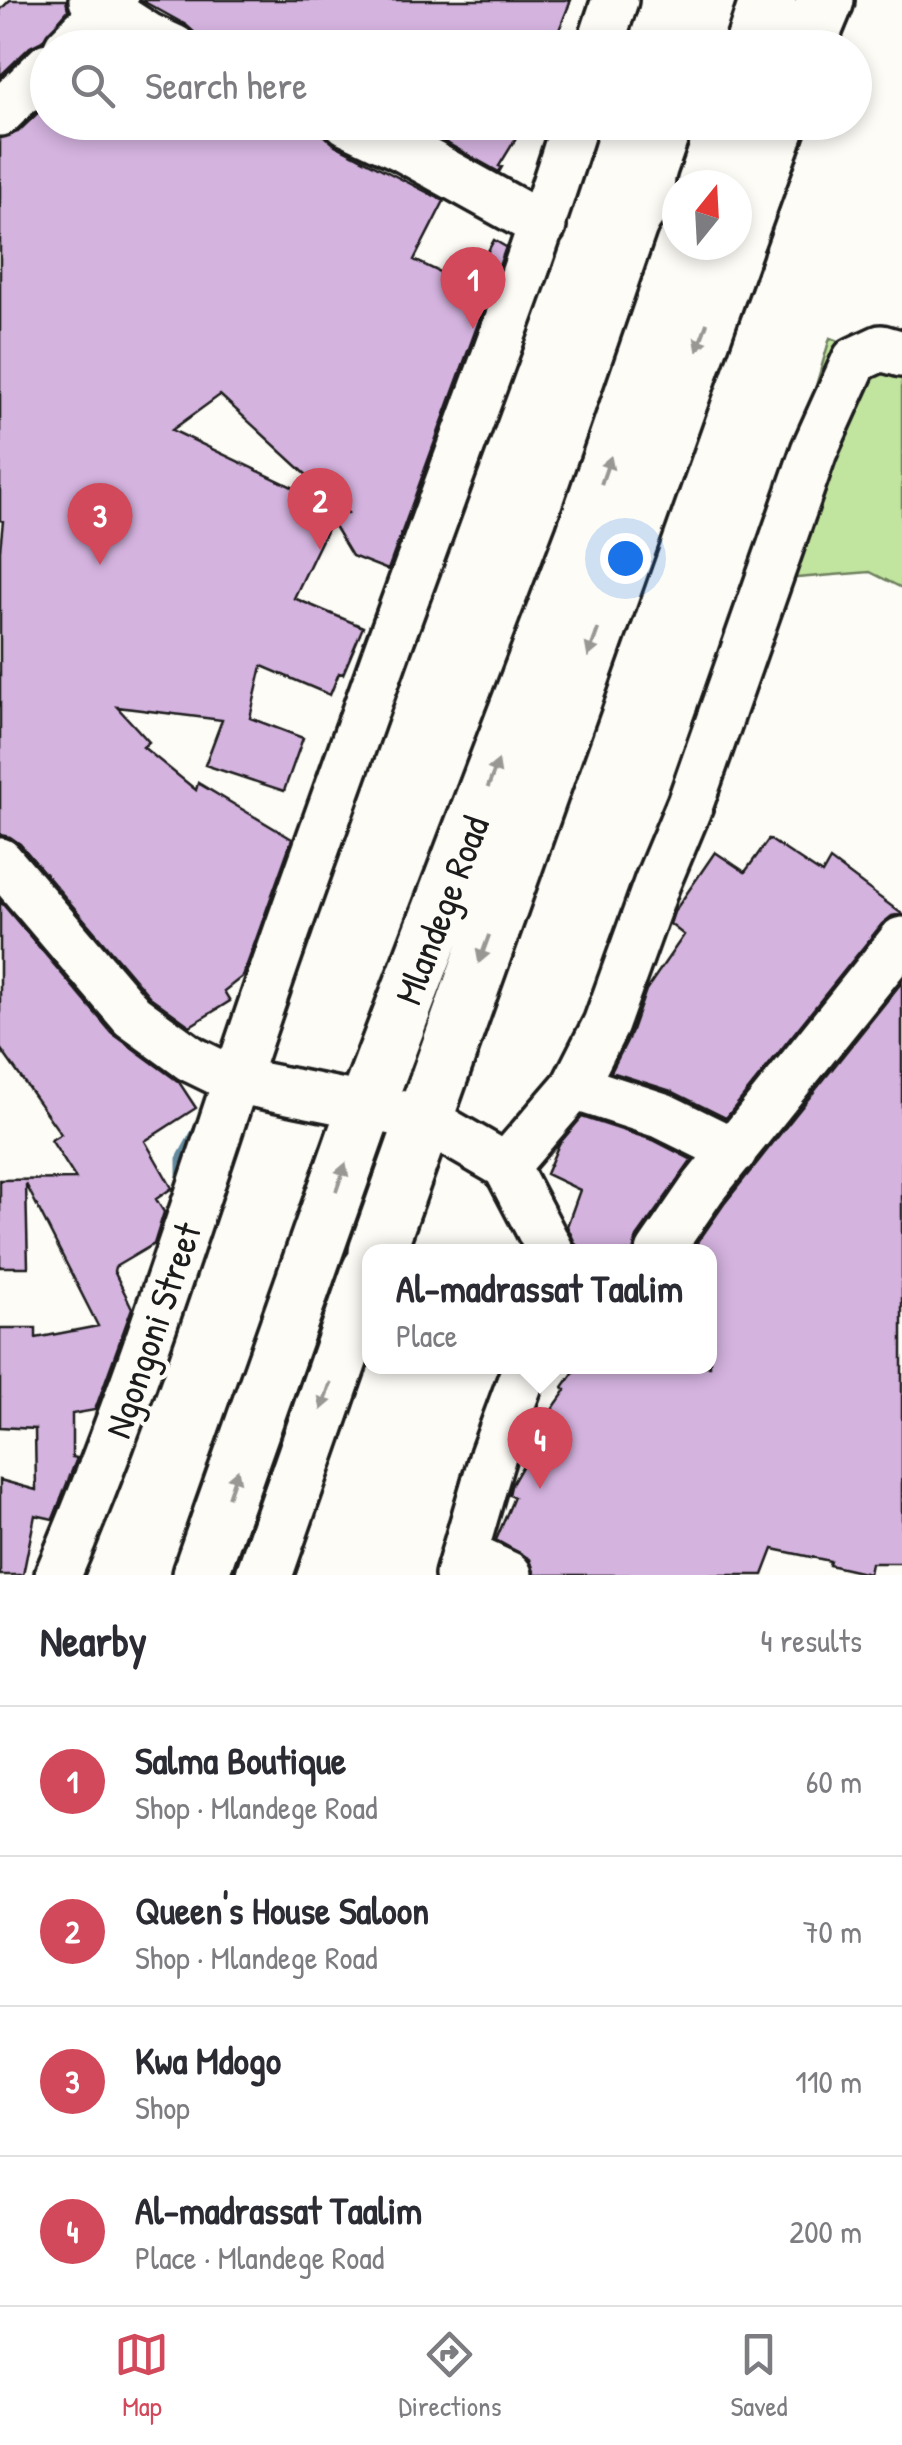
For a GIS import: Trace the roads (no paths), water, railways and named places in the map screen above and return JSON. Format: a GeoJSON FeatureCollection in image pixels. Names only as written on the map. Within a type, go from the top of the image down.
{"type":"FeatureCollection","features":[{"type":"Feature","properties":{"kind":"main road"},"geometry":{"type":"LineString","coordinates":[[758,30],[768,0]]}},
{"type":"Feature","properties":{"kind":"main road"},"geometry":{"type":"LineString","coordinates":[[814,30],[826,0]]}},
{"type":"Feature","properties":{"kind":"main road"},"geometry":{"type":"LineString","coordinates":[[710,170],[720,140]]}},
{"type":"Feature","properties":{"kind":"main road","name":"Mlandege Road"},"geometry":{"type":"LineString","coordinates":[[752,197],[773,140]]}},
{"type":"Feature","properties":{"kind":"main road","name":"Mlandege Road"},"geometry":{"type":"LineString","coordinates":[[380,1244],[424,1118],[605,542],[680,260]]}},
{"type":"Feature","properties":{"kind":"main road","name":"Mlandege Road"},"geometry":{"type":"LineString","coordinates":[[207,1557],[366,1106],[728,260]]}},
{"type":"Feature","properties":{"kind":"main road"},"geometry":{"type":"LineString","coordinates":[[207,1557],[267,1566],[362,1294]]}},
{"type":"Feature","properties":{"kind":"street"},"geometry":{"type":"LineString","coordinates":[[605,30],[615,0]]}},
{"type":"Feature","properties":{"kind":"street"},"geometry":{"type":"LineString","coordinates":[[82,30],[104,4],[145,30]]}},
{"type":"Feature","properties":{"kind":"street"},"geometry":{"type":"LineString","coordinates":[[0,112],[30,83]]}},
{"type":"Feature","properties":{"kind":"street"},"geometry":{"type":"LineString","coordinates":[[385,140],[543,226]]}},
{"type":"Feature","properties":{"kind":"street","name":"Ngongoni Street"},"geometry":{"type":"LineString","coordinates":[[58,1575],[153,1332],[234,1080],[366,705],[543,226],[569,140]]}},
{"type":"Feature","properties":{"kind":"street"},"geometry":{"type":"LineString","coordinates":[[506,1166],[574,1087],[606,1024],[690,804],[822,433],[855,360],[881,348],[902,354]]}},
{"type":"Feature","properties":{"kind":"street"},"geometry":{"type":"LineString","coordinates":[[0,862],[132,1016],[192,1059],[234,1080],[424,1118],[506,1166],[546,1244]]}},
{"type":"Feature","properties":{"kind":"street"},"geometry":{"type":"LineString","coordinates":[[665,1244],[734,1150],[902,940]]}},
{"type":"Feature","properties":{"kind":"street"},"geometry":{"type":"LineString","coordinates":[[574,1087],[663,1116],[734,1150]]}},
{"type":"Feature","properties":{"kind":"street"},"geometry":{"type":"LineString","coordinates":[[510,1575],[461,1564],[492,1454],[523,1374]]}},
{"type":"Feature","properties":{"kind":"waterway"},"geometry":{"type":"LineString","coordinates":[[181,1186],[181,1159],[199,1126]]}},
{"type":"Feature","properties":{"kind":"place","name":"Salma Boutique"},"geometry":{"type":"Point","coordinates":[473,329]}},
{"type":"Feature","properties":{"kind":"place","name":"Queen's House Saloon"},"geometry":{"type":"Point","coordinates":[320,550]}},
{"type":"Feature","properties":{"kind":"place","name":"Kwa Mdogo"},"geometry":{"type":"Point","coordinates":[100,565]}},
{"type":"Feature","properties":{"kind":"place","name":"Al-madrassat Taalim"},"geometry":{"type":"Point","coordinates":[540,1489]}}]}
